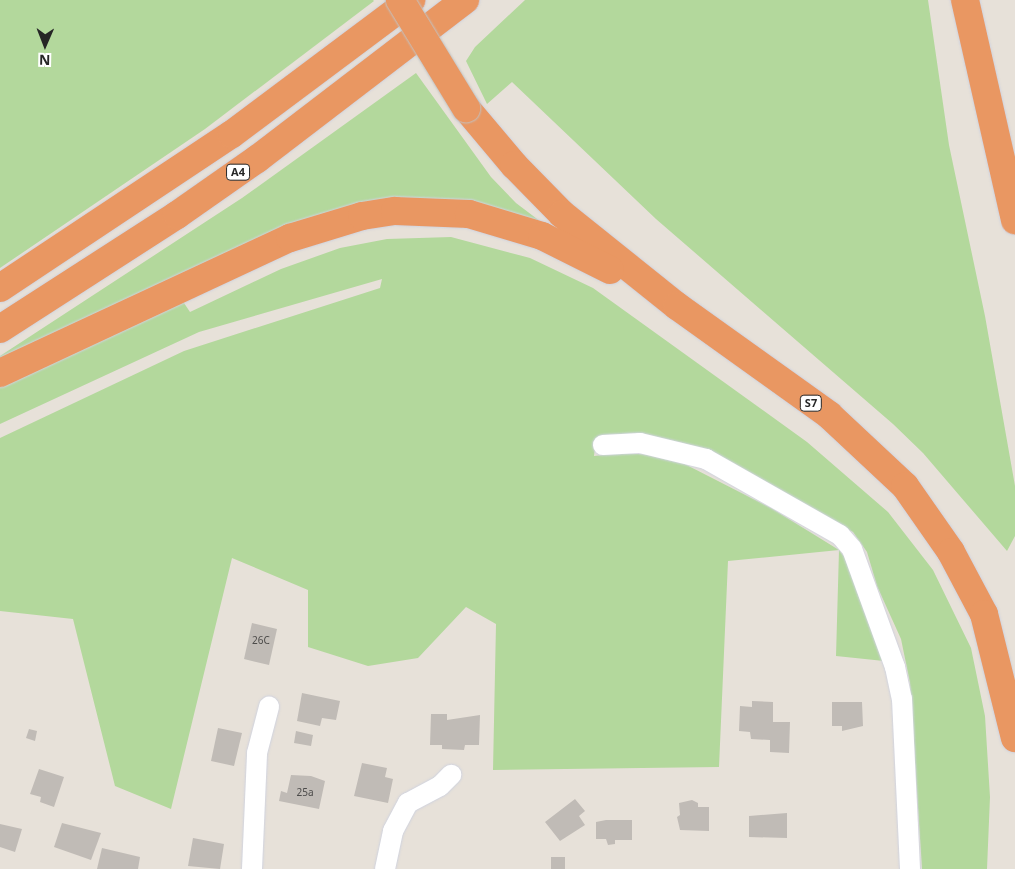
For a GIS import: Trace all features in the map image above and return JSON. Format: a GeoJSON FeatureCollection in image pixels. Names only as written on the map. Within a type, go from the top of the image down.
{"type":"FeatureCollection","features":[{"type":"Feature","properties":{"kind":"highway"},"geometry":{"type":"LineString","coordinates":[[400,0],[466,108],[514,166],[562,214],[677,306]]}},
{"type":"Feature","properties":{"kind":"highway"},"geometry":{"type":"LineString","coordinates":[[0,288],[232,134],[411,0]]}},
{"type":"Feature","properties":{"kind":"highway","name":"A4"},"geometry":{"type":"LineString","coordinates":[[0,329],[114,256],[257,159],[465,0]]}},
{"type":"Feature","properties":{"kind":"highway"},"geometry":{"type":"LineString","coordinates":[[965,0],[1015,220]]}},
{"type":"Feature","properties":{"kind":"highway"},"geometry":{"type":"LineString","coordinates":[[0,373],[290,238],[326,225],[395,211],[469,214],[504,222],[575,251],[677,306]]}},
{"type":"Feature","properties":{"kind":"highway","name":"S7"},"geometry":{"type":"LineString","coordinates":[[677,306],[828,415],[888,468],[929,516],[984,614],[1015,738]]}},
{"type":"Feature","properties":{"kind":"lane"},"geometry":{"type":"LineString","coordinates":[[603,444],[640,443],[706,459],[840,535],[852,549],[896,667],[902,699],[910,869]]}},
{"type":"Feature","properties":{"kind":"lane"},"geometry":{"type":"LineString","coordinates":[[252,869],[257,753],[269,708]]}},
{"type":"Feature","properties":{"kind":"lane"},"geometry":{"type":"LineString","coordinates":[[385,869],[393,831],[408,803],[440,786],[451,775]]}},
{"type":"Feature","properties":{"kind":"green space"},"geometry":{"type":"Polygon","coordinates":[[[0,0],[374,1],[205,129],[0,268],[0,0]]]}},
{"type":"Feature","properties":{"kind":"green space"},"geometry":{"type":"Polygon","coordinates":[[[525,0],[928,0],[949,145],[985,316],[1015,486],[1015,536],[1007,551],[923,453],[893,424],[656,219],[512,82],[487,104],[466,61],[475,47],[525,0]]]}},
{"type":"Feature","properties":{"kind":"green space"},"geometry":{"type":"Polygon","coordinates":[[[416,73],[491,177],[516,203],[557,234],[408,200],[0,363],[0,356],[242,198],[416,73]]]}},
{"type":"Feature","properties":{"kind":"green space"},"geometry":{"type":"Polygon","coordinates":[[[451,237],[530,258],[593,288],[807,442],[888,512],[933,570],[971,648],[985,716],[990,797],[987,869],[922,869],[910,683],[901,639],[877,586],[867,552],[853,532],[683,443],[625,436],[596,439],[594,456],[622,453],[669,456],[771,508],[839,550],[728,561],[719,767],[493,770],[496,624],[466,607],[418,658],[368,666],[308,647],[308,590],[232,558],[171,809],[115,786],[73,619],[0,611],[0,438],[184,351],[380,288],[382,279],[199,332],[0,424],[0,386],[182,300],[190,312],[281,269],[340,248],[387,239],[451,237]]]}},
{"type":"Feature","properties":{"kind":"green space"},"geometry":{"type":"Polygon","coordinates":[[[839,550],[846,559],[884,661],[836,656],[839,550]]]}},
{"type":"Feature","properties":{"kind":"building"},"geometry":{"type":"Polygon","coordinates":[[[252,623],[277,629],[269,665],[244,659],[252,623]]]}},
{"type":"Feature","properties":{"kind":"building"},"geometry":{"type":"Polygon","coordinates":[[[302,693],[340,701],[336,720],[322,718],[320,726],[297,721],[302,693]]]}},
{"type":"Feature","properties":{"kind":"building"},"geometry":{"type":"Polygon","coordinates":[[[752,701],[773,702],[773,722],[790,722],[789,753],[770,752],[770,740],[751,739],[750,732],[739,731],[740,706],[752,707],[752,701]]]}},
{"type":"Feature","properties":{"kind":"building"},"geometry":{"type":"Polygon","coordinates":[[[832,702],[862,702],[863,726],[842,731],[842,726],[832,726],[832,702]]]}},
{"type":"Feature","properties":{"kind":"building"},"geometry":{"type":"Polygon","coordinates":[[[431,714],[447,714],[447,720],[480,715],[479,745],[465,745],[464,750],[442,749],[442,745],[430,745],[431,714]]]}},
{"type":"Feature","properties":{"kind":"building"},"geometry":{"type":"Polygon","coordinates":[[[218,728],[242,733],[234,766],[211,761],[218,728]]]}},
{"type":"Feature","properties":{"kind":"building"},"geometry":{"type":"Polygon","coordinates":[[[29,729],[37,731],[35,741],[26,738],[29,729]]]}},
{"type":"Feature","properties":{"kind":"building"},"geometry":{"type":"Polygon","coordinates":[[[296,731],[313,735],[311,746],[294,743],[296,731]]]}},
{"type":"Feature","properties":{"kind":"building"},"geometry":{"type":"Polygon","coordinates":[[[362,763],[387,768],[385,777],[393,779],[388,803],[354,796],[362,763]]]}},
{"type":"Feature","properties":{"kind":"building"},"geometry":{"type":"Polygon","coordinates":[[[39,769],[64,777],[54,807],[40,802],[41,797],[30,794],[39,769]]]}},
{"type":"Feature","properties":{"kind":"building"},"geometry":{"type":"Polygon","coordinates":[[[291,775],[311,776],[325,781],[319,809],[279,801],[281,791],[287,793],[291,775]]]}},
{"type":"Feature","properties":{"kind":"building"},"geometry":{"type":"Polygon","coordinates":[[[575,799],[585,811],[579,816],[585,825],[560,841],[545,822],[575,799]]]}},
{"type":"Feature","properties":{"kind":"building"},"geometry":{"type":"Polygon","coordinates":[[[692,800],[698,803],[698,807],[709,807],[709,831],[680,830],[677,817],[680,815],[679,803],[692,800]]]}},
{"type":"Feature","properties":{"kind":"building"},"geometry":{"type":"Polygon","coordinates":[[[787,813],[787,838],[749,837],[749,816],[787,813]]]}},
{"type":"Feature","properties":{"kind":"building"},"geometry":{"type":"Polygon","coordinates":[[[632,820],[632,840],[615,840],[615,844],[608,845],[606,839],[596,839],[596,822],[632,820]]]}},
{"type":"Feature","properties":{"kind":"building"},"geometry":{"type":"Polygon","coordinates":[[[62,823],[101,833],[91,860],[54,847],[62,823]]]}},
{"type":"Feature","properties":{"kind":"building"},"geometry":{"type":"Polygon","coordinates":[[[0,824],[22,829],[15,852],[0,847],[0,824]]]}},
{"type":"Feature","properties":{"kind":"building"},"geometry":{"type":"Polygon","coordinates":[[[193,838],[224,844],[220,869],[188,866],[193,838]]]}},
{"type":"Feature","properties":{"kind":"building"},"geometry":{"type":"Polygon","coordinates":[[[102,848],[140,857],[138,869],[97,869],[102,848]]]}},
{"type":"Feature","properties":{"kind":"building"},"geometry":{"type":"Polygon","coordinates":[[[551,857],[565,857],[565,869],[551,869],[551,857]]]}}]}
